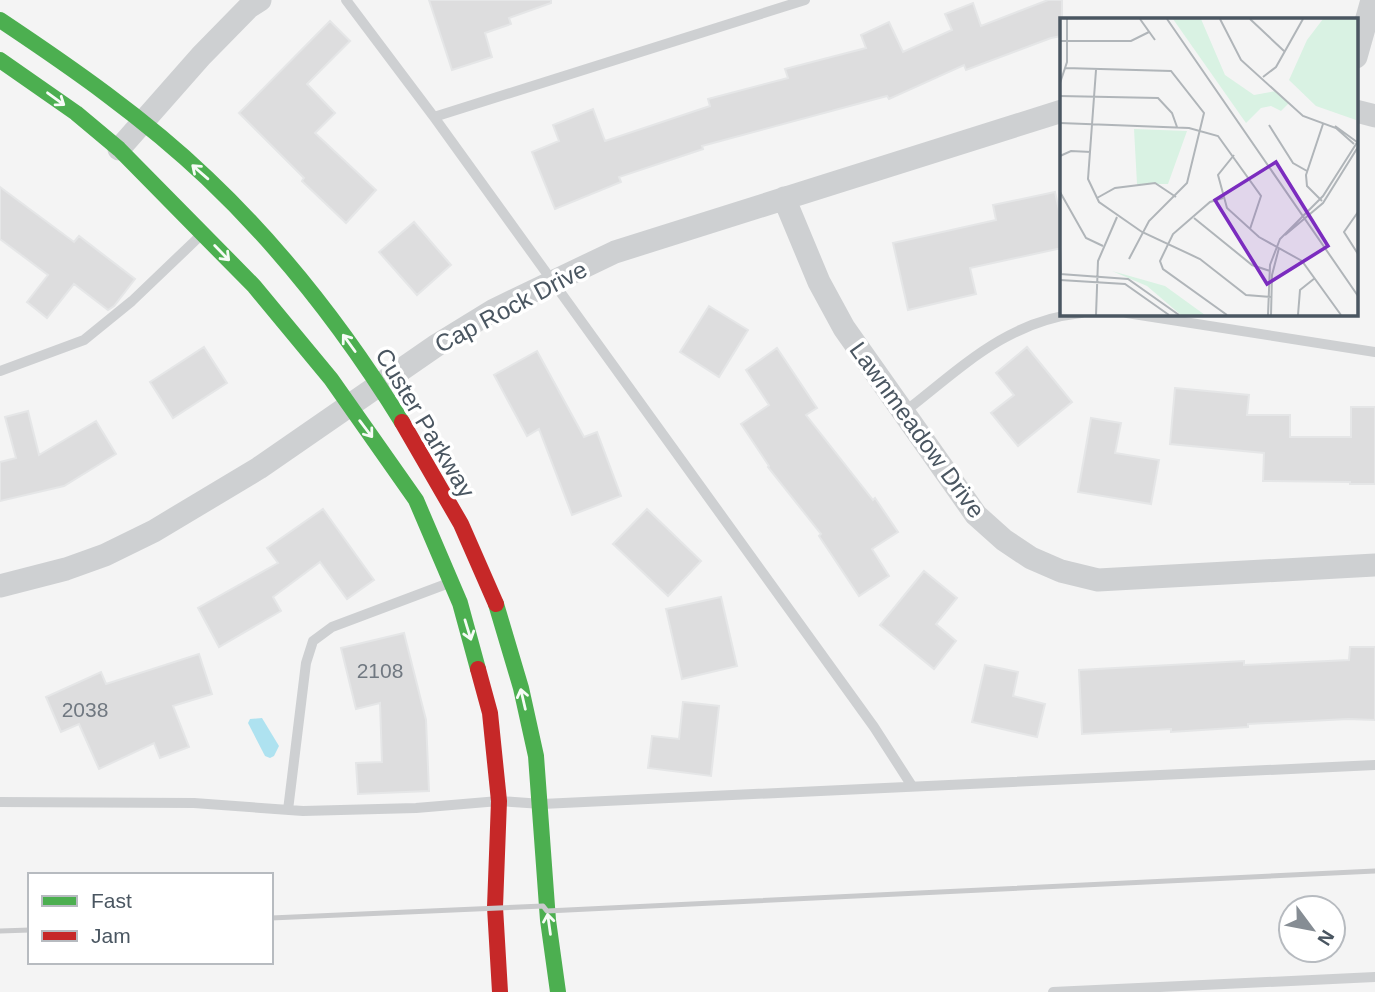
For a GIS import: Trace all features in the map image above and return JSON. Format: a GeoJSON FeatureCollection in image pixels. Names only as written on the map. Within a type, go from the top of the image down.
{"type":"FeatureCollection","features":[{"type":"Feature","properties":{"kind":"street"},"geometry":{"type":"LineString","coordinates":[[119,149],[201,56],[249,7],[260,0]]}},
{"type":"Feature","properties":{"kind":"street"},"geometry":{"type":"LineString","coordinates":[[1358,51],[1372,0]]}},
{"type":"Feature","properties":{"kind":"street","name":"Custer Parkway"},"geometry":{"type":"LineString","coordinates":[[0,20],[94,84],[142,123],[206,177],[273,245],[322,305],[380,385],[434,475],[475,554],[499,614],[533,737],[542,804],[547,911],[558,992]]}},
{"type":"Feature","properties":{"kind":"street","name":"Custer Parkway"},"geometry":{"type":"LineString","coordinates":[[0,60],[76,113],[119,149],[254,286],[307,349],[416,500],[439,550],[475,651],[490,713],[499,802],[495,907],[500,992]]}},
{"type":"Feature","properties":{"kind":"street","name":"Cap Rock Drive"},"geometry":{"type":"LineString","coordinates":[[0,586],[66,569],[104,555],[154,531],[259,468],[437,345],[494,310],[615,252],[1060,112]]}},
{"type":"Feature","properties":{"kind":"street"},"geometry":{"type":"LineString","coordinates":[[1358,112],[1375,117]]}},
{"type":"Feature","properties":{"kind":"street","name":"Lawnmeadow Drive"},"geometry":{"type":"LineString","coordinates":[[784,198],[819,282],[844,328],[976,515],[1017,550],[1060,571],[1116,580],[1375,565]]}},
{"type":"Feature","properties":{"kind":"lane"},"geometry":{"type":"LineString","coordinates":[[346,0],[435,117],[874,727],[912,786]]}},
{"type":"Feature","properties":{"kind":"lane"},"geometry":{"type":"LineString","coordinates":[[435,117],[805,0]]}},
{"type":"Feature","properties":{"kind":"lane"},"geometry":{"type":"LineString","coordinates":[[0,371],[84,340],[132,301],[203,234]]}},
{"type":"Feature","properties":{"kind":"lane"},"geometry":{"type":"LineString","coordinates":[[903,413],[1013,331],[1068,315]]}},
{"type":"Feature","properties":{"kind":"lane"},"geometry":{"type":"LineString","coordinates":[[1140,315],[1375,352]]}},
{"type":"Feature","properties":{"kind":"lane"},"geometry":{"type":"LineString","coordinates":[[288,810],[306,663],[313,641],[332,628],[451,582]]}},
{"type":"Feature","properties":{"kind":"lane"},"geometry":{"type":"LineString","coordinates":[[0,802],[194,803],[288,810],[416,808],[499,802],[542,804],[1375,765]]}},
{"type":"Feature","properties":{"kind":"lane"},"geometry":{"type":"LineString","coordinates":[[1053,992],[1375,977]]}},
{"type":"Feature","properties":{"kind":"water"},"geometry":{"type":"Polygon","coordinates":[[[262,718],[279,746],[270,758],[265,756],[248,723],[250,719],[262,718]]]}},
{"type":"Feature","properties":{"kind":"building"},"geometry":{"type":"Polygon","coordinates":[[[429,0],[551,0],[551,3],[509,18],[511,24],[485,33],[492,57],[452,70],[429,0]]]}},
{"type":"Feature","properties":{"kind":"building"},"geometry":{"type":"Polygon","coordinates":[[[1048,0],[1062,0],[1060,36],[966,70],[964,65],[889,99],[887,96],[702,146],[703,149],[619,177],[621,182],[555,209],[532,152],[559,141],[553,125],[593,109],[605,141],[710,106],[708,99],[788,78],[785,69],[866,48],[861,35],[889,22],[903,52],[952,30],[945,14],[973,3],[981,26],[1048,0]]]}},
{"type":"Feature","properties":{"kind":"building"},"geometry":{"type":"Polygon","coordinates":[[[330,21],[350,41],[307,84],[335,113],[315,133],[376,190],[346,223],[302,181],[304,178],[239,113],[330,21]]]}},
{"type":"Feature","properties":{"kind":"building"},"geometry":{"type":"Polygon","coordinates":[[[0,187],[74,242],[79,236],[135,279],[114,306],[108,310],[74,284],[47,318],[27,302],[48,275],[0,239],[0,187]]]}},
{"type":"Feature","properties":{"kind":"building"},"geometry":{"type":"Polygon","coordinates":[[[1055,192],[1060,215],[1060,248],[970,268],[976,294],[908,310],[893,243],[996,220],[993,205],[1055,192]]]}},
{"type":"Feature","properties":{"kind":"building"},"geometry":{"type":"Polygon","coordinates":[[[414,222],[451,265],[417,295],[379,252],[414,222]]]}},
{"type":"Feature","properties":{"kind":"building"},"geometry":{"type":"Polygon","coordinates":[[[709,306],[748,330],[719,377],[680,352],[709,306]]]}},
{"type":"Feature","properties":{"kind":"building"},"geometry":{"type":"Polygon","coordinates":[[[204,347],[227,383],[173,418],[150,382],[204,347]]]}},
{"type":"Feature","properties":{"kind":"building"},"geometry":{"type":"Polygon","coordinates":[[[1027,347],[1072,402],[1018,446],[991,413],[1014,395],[996,373],[1027,347]]]}},
{"type":"Feature","properties":{"kind":"building"},"geometry":{"type":"Polygon","coordinates":[[[777,348],[817,408],[806,415],[873,500],[875,498],[898,532],[872,549],[889,576],[859,596],[819,536],[821,534],[768,467],[741,424],[769,405],[746,370],[777,348]]]}},
{"type":"Feature","properties":{"kind":"building"},"geometry":{"type":"Polygon","coordinates":[[[537,351],[584,437],[597,432],[621,496],[572,515],[539,429],[527,436],[494,375],[537,351]]]}},
{"type":"Feature","properties":{"kind":"building"},"geometry":{"type":"Polygon","coordinates":[[[1175,388],[1249,395],[1247,415],[1290,415],[1290,437],[1351,437],[1351,407],[1375,407],[1375,484],[1263,481],[1264,453],[1170,444],[1175,388]]]}},
{"type":"Feature","properties":{"kind":"building"},"geometry":{"type":"Polygon","coordinates":[[[28,411],[39,455],[96,421],[116,454],[64,486],[0,501],[0,462],[16,458],[5,417],[28,411]]]}},
{"type":"Feature","properties":{"kind":"building"},"geometry":{"type":"Polygon","coordinates":[[[1091,418],[1121,423],[1115,453],[1159,460],[1151,504],[1078,492],[1091,418]]]}},
{"type":"Feature","properties":{"kind":"building"},"geometry":{"type":"Polygon","coordinates":[[[323,509],[374,580],[347,599],[320,562],[273,597],[281,611],[219,647],[198,608],[278,563],[267,548],[323,509]]]}},
{"type":"Feature","properties":{"kind":"building"},"geometry":{"type":"Polygon","coordinates":[[[647,509],[701,561],[668,596],[613,544],[647,509]]]}},
{"type":"Feature","properties":{"kind":"building"},"geometry":{"type":"Polygon","coordinates":[[[924,571],[957,598],[936,624],[956,641],[934,669],[880,625],[924,571]]]}},
{"type":"Feature","properties":{"kind":"building"},"geometry":{"type":"Polygon","coordinates":[[[721,597],[737,666],[682,679],[666,609],[721,597]]]}},
{"type":"Feature","properties":{"kind":"building"},"geometry":{"type":"Polygon","coordinates":[[[404,633],[426,720],[429,791],[358,794],[356,763],[382,762],[380,703],[356,709],[341,648],[404,633]]]}},
{"type":"Feature","properties":{"kind":"building"},"geometry":{"type":"Polygon","coordinates":[[[1350,647],[1375,647],[1375,720],[1348,719],[1248,724],[1248,727],[1171,732],[1171,729],[1082,734],[1079,670],[1244,661],[1244,665],[1349,660],[1350,647]]]}},
{"type":"Feature","properties":{"kind":"building"},"geometry":{"type":"Polygon","coordinates":[[[199,654],[212,694],[173,706],[189,747],[160,758],[154,743],[99,769],[79,724],[61,732],[46,697],[101,672],[106,684],[199,654]]]}},
{"type":"Feature","properties":{"kind":"building"},"geometry":{"type":"Polygon","coordinates":[[[985,665],[1018,672],[1013,696],[1045,704],[1037,737],[972,722],[985,665]]]}},
{"type":"Feature","properties":{"kind":"building"},"geometry":{"type":"Polygon","coordinates":[[[683,702],[719,706],[711,776],[648,768],[652,736],[679,739],[683,702]]]}},
{"type":"Feature","properties":{"kind":"railway"},"geometry":{"type":"LineString","coordinates":[[273,918],[543,906],[547,911],[1375,871]]}},
{"type":"Feature","properties":{"kind":"railway"},"geometry":{"type":"LineString","coordinates":[[0,931],[28,930]]}},
{"type":"Feature","properties":{"kind":"traffic: fast"},"geometry":{"type":"LineString","coordinates":[[0,20],[133,114],[207,178],[288,263],[359,356],[402,422]]}},
{"type":"Feature","properties":{"kind":"traffic: fast"},"geometry":{"type":"LineString","coordinates":[[0,60],[76,113],[119,149],[254,286],[331,379],[416,500],[460,603],[478,669]]}},
{"type":"Feature","properties":{"kind":"traffic: fast"},"geometry":{"type":"LineString","coordinates":[[496,604],[521,688],[536,756],[548,920],[558,992]]}},
{"type":"Feature","properties":{"kind":"traffic: jam"},"geometry":{"type":"LineString","coordinates":[[402,422],[461,524],[496,604]]}},
{"type":"Feature","properties":{"kind":"traffic: jam"},"geometry":{"type":"LineString","coordinates":[[478,669],[490,713],[499,801],[495,907],[500,992]]}}]}
